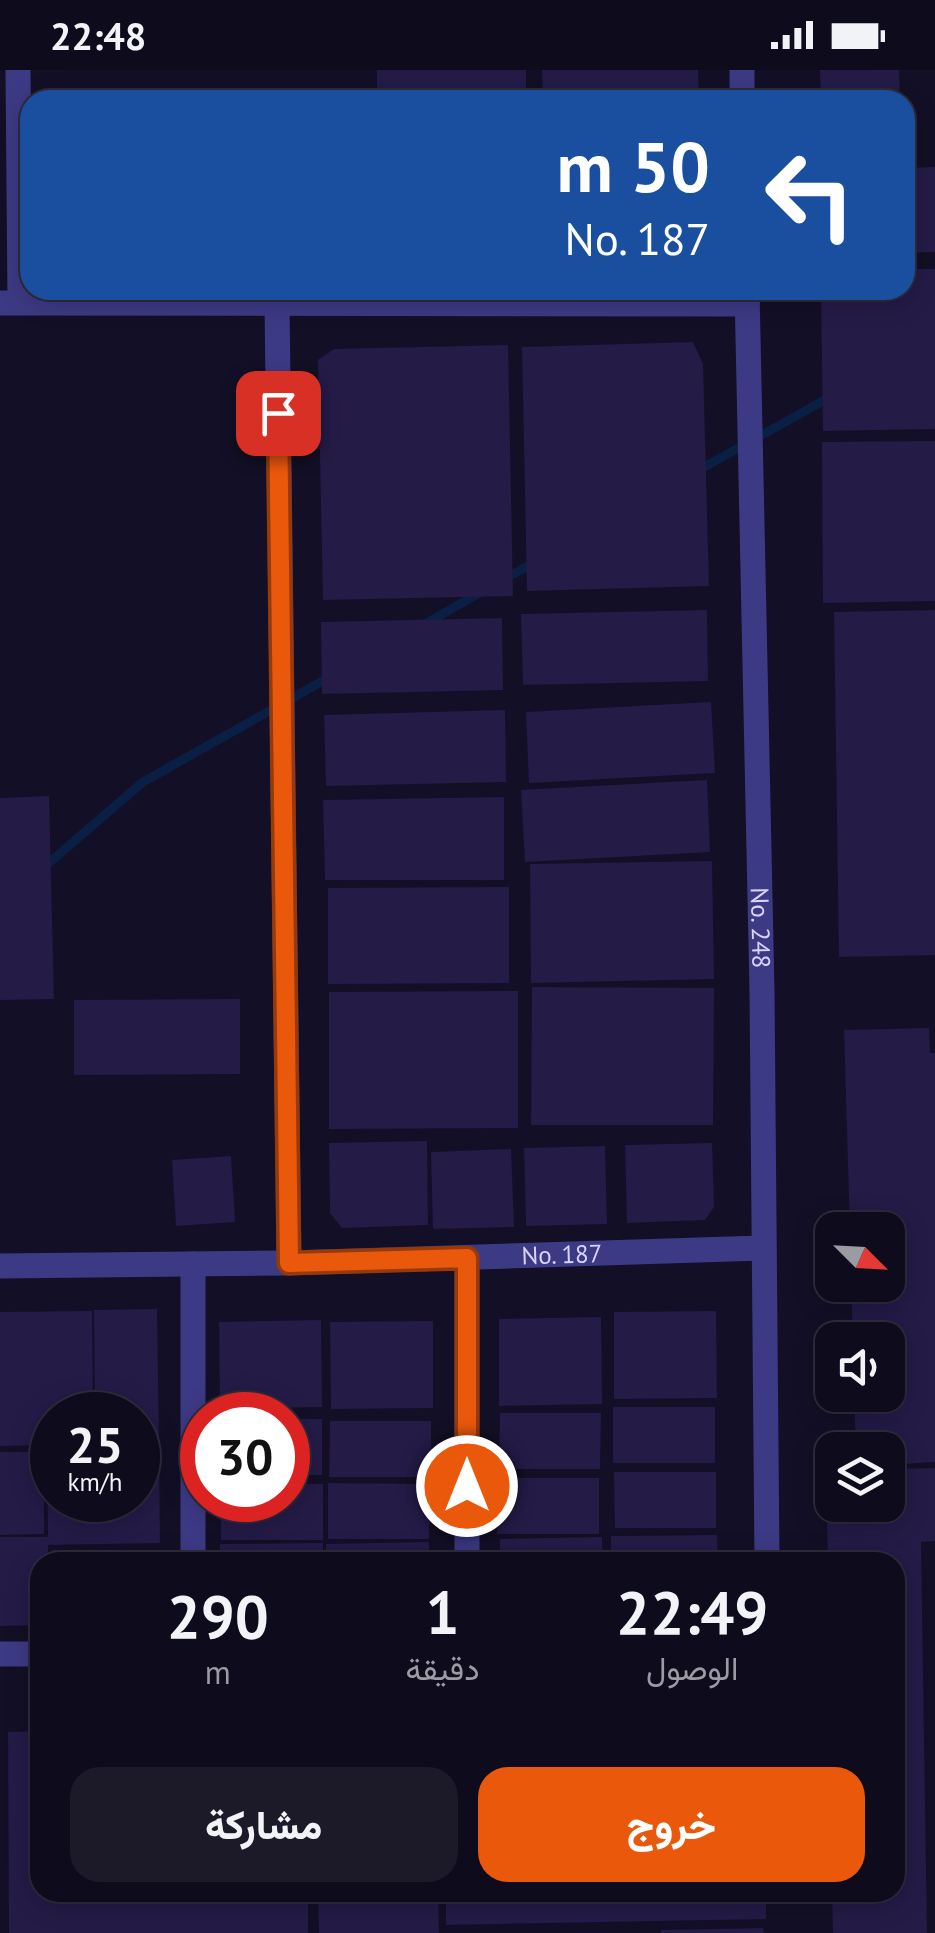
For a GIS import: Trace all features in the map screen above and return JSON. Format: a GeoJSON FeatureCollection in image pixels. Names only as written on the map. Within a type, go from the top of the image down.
{"type":"FeatureCollection","features":[{"type":"Feature","properties":{"kind":"street"},"geometry":{"type":"LineString","coordinates":[[18,70],[10,303],[545,300]]}},
{"type":"Feature","properties":{"kind":"street","name":"No. 248"},"geometry":{"type":"LineString","coordinates":[[747,300],[761,972],[767,1552]]}},
{"type":"Feature","properties":{"kind":"street"},"geometry":{"type":"LineString","coordinates":[[276,304],[289,1263]]}},
{"type":"Feature","properties":{"kind":"street","name":"No. 187"},"geometry":{"type":"LineString","coordinates":[[0,1266],[289,1263],[762,1248]]}},
{"type":"Feature","properties":{"kind":"street"},"geometry":{"type":"LineString","coordinates":[[467,1258],[467,1552]]}},
{"type":"Feature","properties":{"kind":"street"},"geometry":{"type":"LineString","coordinates":[[193,1264],[193,1552]]}},
{"type":"Feature","properties":{"kind":"street"},"geometry":{"type":"LineString","coordinates":[[0,1654],[30,1654]]}},
{"type":"Feature","properties":{"kind":"building"},"geometry":{"type":"Polygon","coordinates":[[[377,70],[526,70],[526,90],[377,90],[377,70]]]}},
{"type":"Feature","properties":{"kind":"building"},"geometry":{"type":"Polygon","coordinates":[[[542,70],[698,70],[699,90],[543,90],[542,70]]]}},
{"type":"Feature","properties":{"kind":"building"},"geometry":{"type":"Polygon","coordinates":[[[820,70],[899,70],[900,90],[821,90],[820,70]]]}},
{"type":"Feature","properties":{"kind":"building"},"geometry":{"type":"Polygon","coordinates":[[[935,167],[935,252],[915,253],[915,168],[935,167]]]}},
{"type":"Feature","properties":{"kind":"building"},"geometry":{"type":"Polygon","coordinates":[[[915,269],[935,269],[935,429],[823,431],[821,300],[915,300],[915,269]]]}},
{"type":"Feature","properties":{"kind":"building"},"geometry":{"type":"Polygon","coordinates":[[[693,342],[703,364],[709,586],[527,591],[522,347],[693,342]]]}},
{"type":"Feature","properties":{"kind":"building"},"geometry":{"type":"Polygon","coordinates":[[[508,345],[513,596],[323,600],[318,360],[334,349],[508,345]]]}},
{"type":"Feature","properties":{"kind":"building"},"geometry":{"type":"Polygon","coordinates":[[[935,441],[935,601],[823,603],[822,442],[935,441]]]}},
{"type":"Feature","properties":{"kind":"building"},"geometry":{"type":"Polygon","coordinates":[[[707,610],[708,681],[523,685],[521,614],[707,610]]]}},
{"type":"Feature","properties":{"kind":"building"},"geometry":{"type":"Polygon","coordinates":[[[935,610],[935,955],[839,957],[834,612],[935,610]]]}},
{"type":"Feature","properties":{"kind":"building"},"geometry":{"type":"Polygon","coordinates":[[[502,618],[503,690],[322,694],[321,622],[502,618]]]}},
{"type":"Feature","properties":{"kind":"building"},"geometry":{"type":"Polygon","coordinates":[[[711,702],[715,773],[529,783],[526,712],[711,702]]]}},
{"type":"Feature","properties":{"kind":"building"},"geometry":{"type":"Polygon","coordinates":[[[505,710],[506,782],[326,786],[324,715],[505,710]]]}},
{"type":"Feature","properties":{"kind":"building"},"geometry":{"type":"Polygon","coordinates":[[[707,780],[710,852],[525,862],[521,790],[707,780]]]}},
{"type":"Feature","properties":{"kind":"building"},"geometry":{"type":"Polygon","coordinates":[[[49,796],[54,999],[0,1000],[0,798],[49,796]]]}},
{"type":"Feature","properties":{"kind":"building"},"geometry":{"type":"Polygon","coordinates":[[[504,797],[504,880],[325,880],[323,800],[504,797]]]}},
{"type":"Feature","properties":{"kind":"building"},"geometry":{"type":"Polygon","coordinates":[[[712,861],[714,979],[531,983],[530,864],[712,861]]]}},
{"type":"Feature","properties":{"kind":"building"},"geometry":{"type":"Polygon","coordinates":[[[509,887],[509,983],[328,984],[328,888],[509,887]]]}},
{"type":"Feature","properties":{"kind":"building"},"geometry":{"type":"Polygon","coordinates":[[[532,987],[714,988],[713,1125],[531,1125],[532,987]]]}},
{"type":"Feature","properties":{"kind":"building"},"geometry":{"type":"Polygon","coordinates":[[[518,991],[518,1128],[329,1129],[329,992],[518,991]]]}},
{"type":"Feature","properties":{"kind":"building"},"geometry":{"type":"Polygon","coordinates":[[[240,999],[240,1074],[74,1075],[74,1000],[240,999]]]}},
{"type":"Feature","properties":{"kind":"building"},"geometry":{"type":"Polygon","coordinates":[[[929,1028],[930,1053],[935,1053],[935,1462],[905,1464],[905,1432],[855,1432],[855,1412],[905,1412],[905,1322],[852,1322],[852,1302],[905,1302],[905,1212],[849,1212],[844,1030],[929,1028]]]}},
{"type":"Feature","properties":{"kind":"building"},"geometry":{"type":"Polygon","coordinates":[[[427,1141],[428,1225],[342,1228],[330,1213],[329,1143],[427,1141]]]}},
{"type":"Feature","properties":{"kind":"building"},"geometry":{"type":"Polygon","coordinates":[[[712,1143],[714,1207],[705,1220],[627,1223],[625,1145],[712,1143]]]}},
{"type":"Feature","properties":{"kind":"building"},"geometry":{"type":"Polygon","coordinates":[[[605,1146],[607,1224],[526,1226],[524,1148],[605,1146]]]}},
{"type":"Feature","properties":{"kind":"building"},"geometry":{"type":"Polygon","coordinates":[[[511,1149],[514,1227],[433,1229],[431,1152],[511,1149]]]}},
{"type":"Feature","properties":{"kind":"building"},"geometry":{"type":"Polygon","coordinates":[[[231,1156],[235,1222],[176,1226],[172,1160],[231,1156]]]}},
{"type":"Feature","properties":{"kind":"building"},"geometry":{"type":"Polygon","coordinates":[[[157,1309],[158,1392],[95,1392],[94,1310],[157,1309]]]}},
{"type":"Feature","properties":{"kind":"building"},"geometry":{"type":"Polygon","coordinates":[[[92,1311],[93,1392],[30,1392],[30,1445],[0,1446],[0,1312],[92,1311]]]}},
{"type":"Feature","properties":{"kind":"building"},"geometry":{"type":"Polygon","coordinates":[[[716,1311],[717,1398],[614,1399],[614,1312],[716,1311]]]}},
{"type":"Feature","properties":{"kind":"building"},"geometry":{"type":"Polygon","coordinates":[[[601,1317],[602,1404],[499,1406],[499,1319],[601,1317]]]}},
{"type":"Feature","properties":{"kind":"building"},"geometry":{"type":"Polygon","coordinates":[[[321,1320],[322,1407],[310,1407],[310,1392],[220,1392],[219,1322],[321,1320]]]}},
{"type":"Feature","properties":{"kind":"building"},"geometry":{"type":"Polygon","coordinates":[[[433,1321],[433,1408],[331,1409],[330,1322],[433,1321]]]}},
{"type":"Feature","properties":{"kind":"building"},"geometry":{"type":"Polygon","coordinates":[[[613,1407],[715,1407],[715,1463],[613,1463],[613,1407]]]}},
{"type":"Feature","properties":{"kind":"building"},"geometry":{"type":"Polygon","coordinates":[[[500,1413],[601,1413],[600,1469],[499,1469],[500,1413]]]}},
{"type":"Feature","properties":{"kind":"building"},"geometry":{"type":"Polygon","coordinates":[[[310,1419],[322,1419],[322,1475],[310,1475],[310,1419]]]}},
{"type":"Feature","properties":{"kind":"building"},"geometry":{"type":"Polygon","coordinates":[[[330,1421],[431,1421],[431,1477],[329,1477],[330,1421]]]}},
{"type":"Feature","properties":{"kind":"building"},"geometry":{"type":"Polygon","coordinates":[[[0,1452],[30,1452],[30,1522],[44,1522],[44,1534],[0,1535],[0,1452]]]}},
{"type":"Feature","properties":{"kind":"building"},"geometry":{"type":"Polygon","coordinates":[[[935,1468],[935,1541],[921,1542],[927,1933],[833,1933],[832,1902],[905,1902],[905,1552],[828,1552],[827,1522],[905,1522],[905,1469],[935,1468]]]}},
{"type":"Feature","properties":{"kind":"building"},"geometry":{"type":"Polygon","coordinates":[[[614,1472],[716,1472],[716,1528],[615,1528],[614,1472]]]}},
{"type":"Feature","properties":{"kind":"building"},"geometry":{"type":"Polygon","coordinates":[[[498,1478],[599,1478],[599,1534],[497,1534],[498,1478]]]}},
{"type":"Feature","properties":{"kind":"building"},"geometry":{"type":"Polygon","coordinates":[[[328,1483],[430,1484],[429,1539],[328,1539],[328,1483]]]}},
{"type":"Feature","properties":{"kind":"building"},"geometry":{"type":"Polygon","coordinates":[[[310,1484],[323,1484],[323,1540],[221,1540],[221,1522],[310,1522],[310,1484]]]}},
{"type":"Feature","properties":{"kind":"building"},"geometry":{"type":"Polygon","coordinates":[[[48,1522],[160,1522],[160,1543],[48,1545],[48,1552],[30,1552],[30,1625],[0,1626],[0,1537],[48,1537],[48,1522]]]}},
{"type":"Feature","properties":{"kind":"building"},"geometry":{"type":"Polygon","coordinates":[[[717,1535],[718,1552],[611,1552],[611,1536],[717,1535]]]}},
{"type":"Feature","properties":{"kind":"building"},"geometry":{"type":"Polygon","coordinates":[[[602,1537],[602,1552],[500,1552],[500,1539],[602,1537]]]}},
{"type":"Feature","properties":{"kind":"building"},"geometry":{"type":"Polygon","coordinates":[[[429,1542],[429,1552],[326,1552],[326,1544],[429,1542]]]}},
{"type":"Feature","properties":{"kind":"building"},"geometry":{"type":"Polygon","coordinates":[[[323,1543],[323,1552],[220,1552],[220,1544],[323,1543]]]}},
{"type":"Feature","properties":{"kind":"building"},"geometry":{"type":"Polygon","coordinates":[[[52,1550],[158,1551],[158,1552],[52,1550]]]}},
{"type":"Feature","properties":{"kind":"building"},"geometry":{"type":"Polygon","coordinates":[[[30,1731],[30,1902],[308,1902],[308,1933],[9,1933],[8,1732],[30,1731]]]}},
{"type":"Feature","properties":{"kind":"building"},"geometry":{"type":"Polygon","coordinates":[[[318,1902],[438,1902],[439,1933],[319,1933],[318,1902]]]}},
{"type":"Feature","properties":{"kind":"building"},"geometry":{"type":"Polygon","coordinates":[[[446,1902],[766,1902],[766,1919],[446,1925],[446,1902]]]}},
{"type":"Feature","properties":{"kind":"building"},"geometry":{"type":"Polygon","coordinates":[[[763,1928],[764,1933],[661,1933],[661,1930],[763,1928]]]}},
{"type":"Feature","properties":{"kind":"waterway"},"geometry":{"type":"LineString","coordinates":[[699,470],[830,397]]}},
{"type":"Feature","properties":{"kind":"waterway"},"geometry":{"type":"LineString","coordinates":[[503,580],[533,563]]}},
{"type":"Feature","properties":{"kind":"waterway"},"geometry":{"type":"LineString","coordinates":[[425,624],[481,592]]}},
{"type":"Feature","properties":{"kind":"waterway"},"geometry":{"type":"LineString","coordinates":[[43,868],[143,782],[328,678]]}},
{"type":"Feature","properties":{"kind":"route"},"geometry":{"type":"LineString","coordinates":[[278,413],[289,1263],[467,1258],[467,1486]]}}]}
